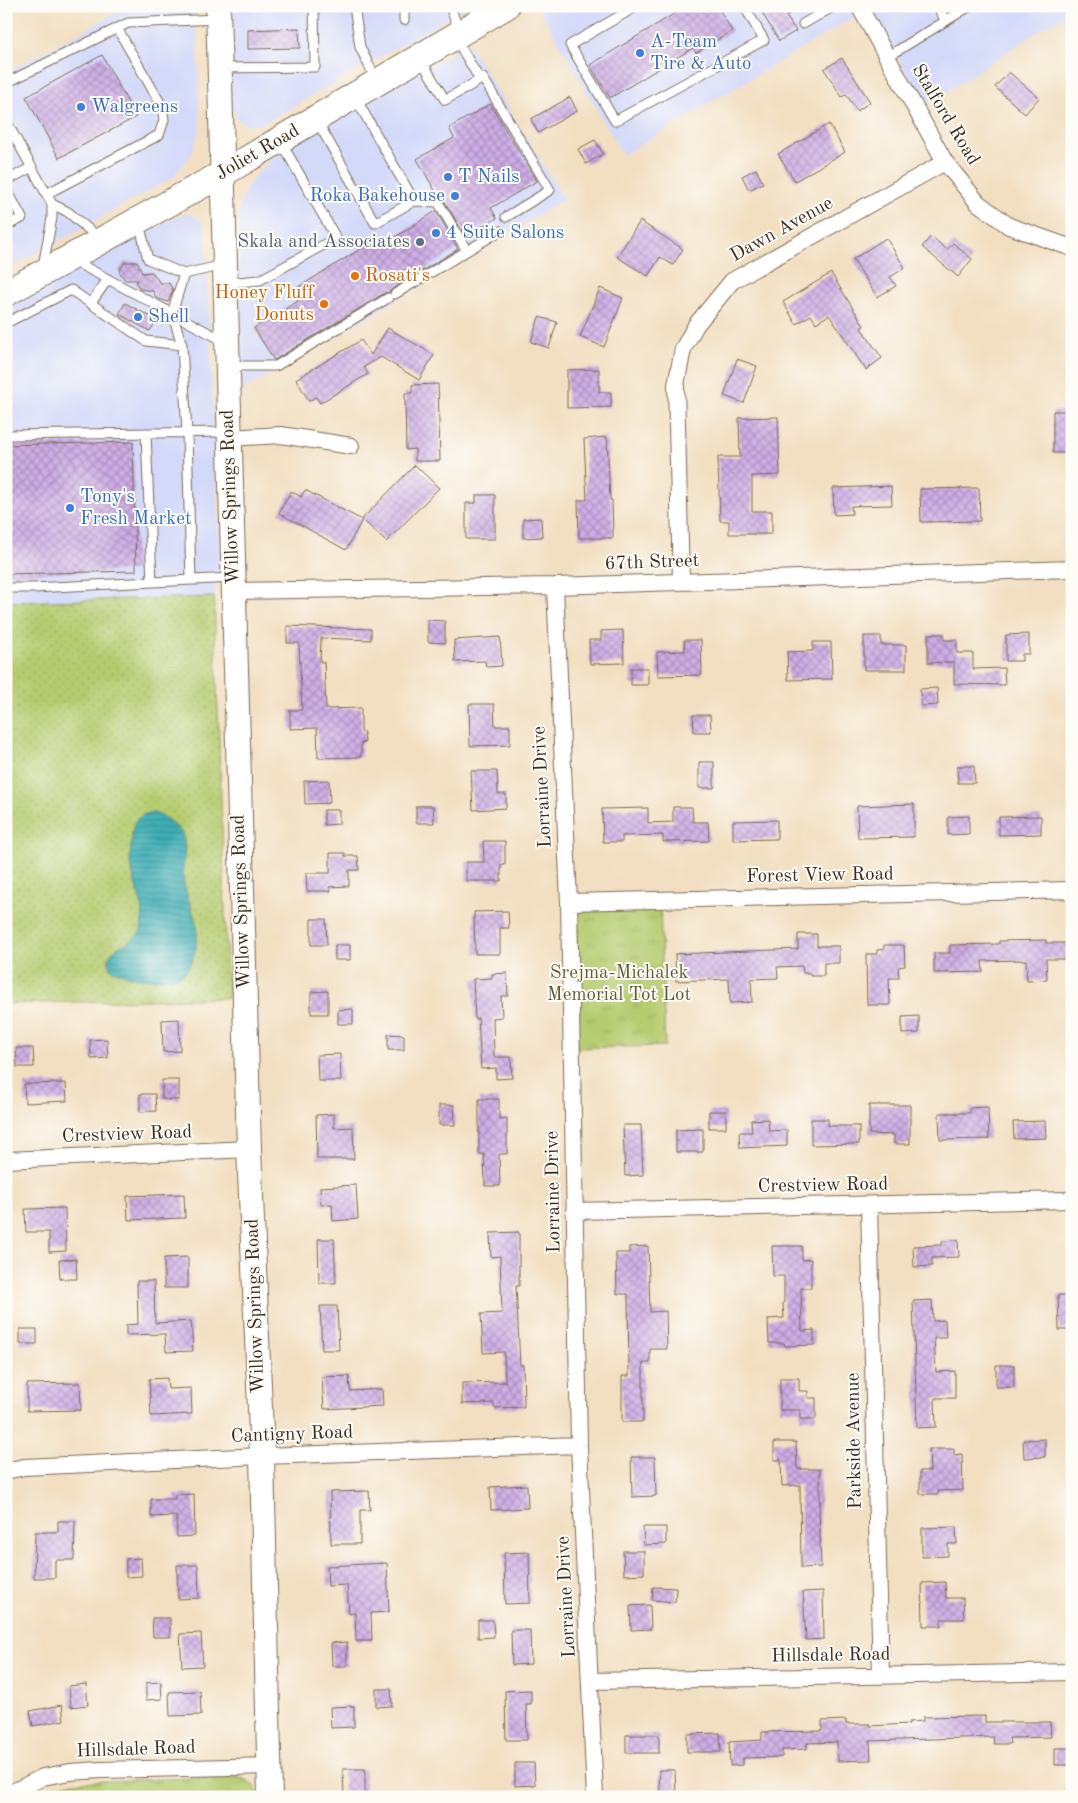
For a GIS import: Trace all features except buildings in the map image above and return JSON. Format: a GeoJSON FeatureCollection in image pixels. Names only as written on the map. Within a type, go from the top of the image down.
{"type":"FeatureCollection","features":[{"type":"Feature","properties":{"kind":"main road","name":"Joliet Road"},"geometry":{"type":"LineString","coordinates":[[6,293],[222,174],[506,6]]}},
{"type":"Feature","properties":{"kind":"main road","name":"Willow Springs Road"},"geometry":{"type":"LineString","coordinates":[[218,13],[249,1150],[262,1456],[270,1797]]}},
{"type":"Feature","properties":{"kind":"street","name":"Stalford Road"},"geometry":{"type":"LineString","coordinates":[[859,6],[945,162],[978,203],[1009,226],[1072,248]]}},
{"type":"Feature","properties":{"kind":"street","name":"Dawn Avenue"},"geometry":{"type":"LineString","coordinates":[[682,582],[676,385],[683,349],[696,325],[732,281],[945,162]]}},
{"type":"Feature","properties":{"kind":"street"},"geometry":{"type":"LineString","coordinates":[[229,435],[281,435],[351,446]]}},
{"type":"Feature","properties":{"kind":"street","name":"67th Street"},"geometry":{"type":"LineString","coordinates":[[233,584],[555,586],[1072,570]]}},
{"type":"Feature","properties":{"kind":"street","name":"Lorraine Drive"},"geometry":{"type":"LineString","coordinates":[[555,586],[568,902],[579,1445],[595,1797]]}},
{"type":"Feature","properties":{"kind":"street","name":"Forest View Road"},"geometry":{"type":"LineString","coordinates":[[568,902],[1072,890]]}},
{"type":"Feature","properties":{"kind":"street","name":"Crestview Road"},"geometry":{"type":"LineString","coordinates":[[6,1160],[249,1150]]}},
{"type":"Feature","properties":{"kind":"street","name":"Crestview Road"},"geometry":{"type":"LineString","coordinates":[[574,1211],[1072,1200]]}},
{"type":"Feature","properties":{"kind":"street","name":"Parkside Avenue"},"geometry":{"type":"LineString","coordinates":[[869,1205],[880,1676]]}},
{"type":"Feature","properties":{"kind":"street","name":"Cantigny Road"},"geometry":{"type":"LineString","coordinates":[[6,1471],[24,1467],[262,1456],[579,1445]]}},
{"type":"Feature","properties":{"kind":"street","name":"Hillsdale Road"},"geometry":{"type":"LineString","coordinates":[[591,1681],[1072,1672]]}},
{"type":"Feature","properties":{"kind":"street","name":"Hillsdale Road"},"geometry":{"type":"LineString","coordinates":[[9,1797],[15,1791],[43,1777],[70,1772],[269,1766]]}},
{"type":"Feature","properties":{"kind":"lane"},"geometry":{"type":"LineString","coordinates":[[219,68],[315,67],[314,6]]}},
{"type":"Feature","properties":{"kind":"lane"},"geometry":{"type":"LineString","coordinates":[[354,6],[360,47],[378,82]]}},
{"type":"Feature","properties":{"kind":"lane"},"geometry":{"type":"LineString","coordinates":[[404,6],[404,20]]}},
{"type":"Feature","properties":{"kind":"lane"},"geometry":{"type":"LineString","coordinates":[[450,6],[457,35],[480,80]]}},
{"type":"Feature","properties":{"kind":"lane"},"geometry":{"type":"LineString","coordinates":[[636,6],[570,45],[615,121],[764,40],[744,6]]}},
{"type":"Feature","properties":{"kind":"lane"},"geometry":{"type":"LineString","coordinates":[[803,24],[834,6]]}},
{"type":"Feature","properties":{"kind":"lane"},"geometry":{"type":"LineString","coordinates":[[937,6],[946,21]]}},
{"type":"Feature","properties":{"kind":"lane"},"geometry":{"type":"LineString","coordinates":[[887,57],[970,6]]}},
{"type":"Feature","properties":{"kind":"lane"},"geometry":{"type":"LineString","coordinates":[[6,83],[128,22],[218,13]]}},
{"type":"Feature","properties":{"kind":"lane"},"geometry":{"type":"LineString","coordinates":[[46,194],[159,135],[164,120],[162,106],[117,28]]}},
{"type":"Feature","properties":{"kind":"lane"},"geometry":{"type":"LineString","coordinates":[[420,57],[445,100],[483,78],[550,190],[506,216]]}},
{"type":"Feature","properties":{"kind":"lane"},"geometry":{"type":"LineString","coordinates":[[354,96],[414,201]]}},
{"type":"Feature","properties":{"kind":"lane"},"geometry":{"type":"LineString","coordinates":[[316,119],[375,223],[414,201],[438,202],[467,251]]}},
{"type":"Feature","properties":{"kind":"lane"},"geometry":{"type":"LineString","coordinates":[[6,121],[52,204],[52,218],[42,274]]}},
{"type":"Feature","properties":{"kind":"lane"},"geometry":{"type":"LineString","coordinates":[[138,221],[148,259],[184,274],[225,274],[260,280],[336,238],[280,140]]}},
{"type":"Feature","properties":{"kind":"lane"},"geometry":{"type":"LineString","coordinates":[[6,181],[32,167]]}},
{"type":"Feature","properties":{"kind":"lane"},"geometry":{"type":"LineString","coordinates":[[6,188],[22,218],[6,226]]}},
{"type":"Feature","properties":{"kind":"lane"},"geometry":{"type":"LineString","coordinates":[[52,204],[68,212],[102,241]]}},
{"type":"Feature","properties":{"kind":"lane"},"geometry":{"type":"LineString","coordinates":[[227,366],[276,366],[500,231]]}},
{"type":"Feature","properties":{"kind":"lane"},"geometry":{"type":"LineString","coordinates":[[70,258],[226,342]]}},
{"type":"Feature","properties":{"kind":"lane"},"geometry":{"type":"LineString","coordinates":[[184,274],[172,313],[182,345],[187,432],[191,580]]}},
{"type":"Feature","properties":{"kind":"lane"},"geometry":{"type":"LineString","coordinates":[[91,303],[108,279]]}},
{"type":"Feature","properties":{"kind":"lane"},"geometry":{"type":"LineString","coordinates":[[6,323],[71,290],[146,341],[182,345]]}},
{"type":"Feature","properties":{"kind":"lane"},"geometry":{"type":"LineString","coordinates":[[6,435],[187,432],[229,435]]}},
{"type":"Feature","properties":{"kind":"lane"},"geometry":{"type":"LineString","coordinates":[[146,433],[152,582]]}},
{"type":"Feature","properties":{"kind":"lane"},"geometry":{"type":"LineString","coordinates":[[6,588],[191,580],[233,584]]}},
{"type":"Feature","properties":{"kind":"shaded area"},"geometry":{"type":"Polygon","coordinates":[[[129,6],[196,6],[200,127],[192,154],[172,178],[6,270],[6,73],[129,6]]]}},
{"type":"Feature","properties":{"kind":"shaded area"},"geometry":{"type":"Polygon","coordinates":[[[227,6],[469,6],[263,124],[247,125],[237,119],[231,107],[227,6]]]}},
{"type":"Feature","properties":{"kind":"shaded area"},"geometry":{"type":"Polygon","coordinates":[[[538,6],[853,6],[858,15],[623,155],[538,6]]]}},
{"type":"Feature","properties":{"kind":"shaded area"},"geometry":{"type":"Polygon","coordinates":[[[869,6],[1072,6],[1072,13],[1048,25],[925,106],[869,6]]]}},
{"type":"Feature","properties":{"kind":"shaded area"},"geometry":{"type":"Polygon","coordinates":[[[469,44],[564,199],[453,267],[241,391],[239,210],[245,190],[258,172],[282,151],[469,44]]]}},
{"type":"Feature","properties":{"kind":"shaded area"},"geometry":{"type":"Polygon","coordinates":[[[185,214],[193,215],[203,223],[205,232],[220,558],[214,597],[6,602],[6,309],[174,218],[185,214]]]}},
{"type":"Feature","properties":{"kind":"green space"},"geometry":{"type":"Polygon","coordinates":[[[214,597],[228,998],[6,1004],[6,602],[214,597]]]}},
{"type":"Feature","properties":{"kind":"green space","name":"Srejma-Michalek Memorial Tot Lot"},"geometry":{"type":"Polygon","coordinates":[[[660,906],[665,1046],[577,1048],[576,913],[580,910],[660,906]]]}},
{"type":"Feature","properties":{"kind":"green space"},"geometry":{"type":"Polygon","coordinates":[[[227,1777],[247,1780],[254,1786],[259,1797],[30,1797],[47,1788],[74,1782],[227,1777]]]}},
{"type":"Feature","properties":{"kind":"water"},"geometry":{"type":"Polygon","coordinates":[[[152,812],[169,821],[182,834],[184,839],[184,883],[197,927],[193,958],[187,970],[181,975],[166,979],[141,978],[122,974],[110,968],[108,960],[113,951],[130,941],[141,931],[143,911],[133,876],[130,857],[132,833],[135,821],[143,815],[152,812]]]}},
{"type":"Feature","properties":{"kind":"place","name":"A-Team Tire & Auto"},"geometry":{"type":"Point","coordinates":[640,53]}},
{"type":"Feature","properties":{"kind":"place","name":"Walgreens"},"geometry":{"type":"Point","coordinates":[81,107]}},
{"type":"Feature","properties":{"kind":"place","name":"T Nails"},"geometry":{"type":"Point","coordinates":[448,177]}},
{"type":"Feature","properties":{"kind":"place","name":"Roka Bakehouse"},"geometry":{"type":"Point","coordinates":[455,196]}},
{"type":"Feature","properties":{"kind":"place","name":"4 Suite Salons"},"geometry":{"type":"Point","coordinates":[436,233]}},
{"type":"Feature","properties":{"kind":"place","name":"Skala and Associates"},"geometry":{"type":"Point","coordinates":[420,242]}},
{"type":"Feature","properties":{"kind":"place","name":"Rosati's"},"geometry":{"type":"Point","coordinates":[355,276]}},
{"type":"Feature","properties":{"kind":"place","name":"Honey Fluff Donuts"},"geometry":{"type":"Point","coordinates":[324,304]}},
{"type":"Feature","properties":{"kind":"place","name":"Shell"},"geometry":{"type":"Point","coordinates":[138,317]}},
{"type":"Feature","properties":{"kind":"place","name":"Tony's Fresh Market"},"geometry":{"type":"Point","coordinates":[70,508]}}]}
